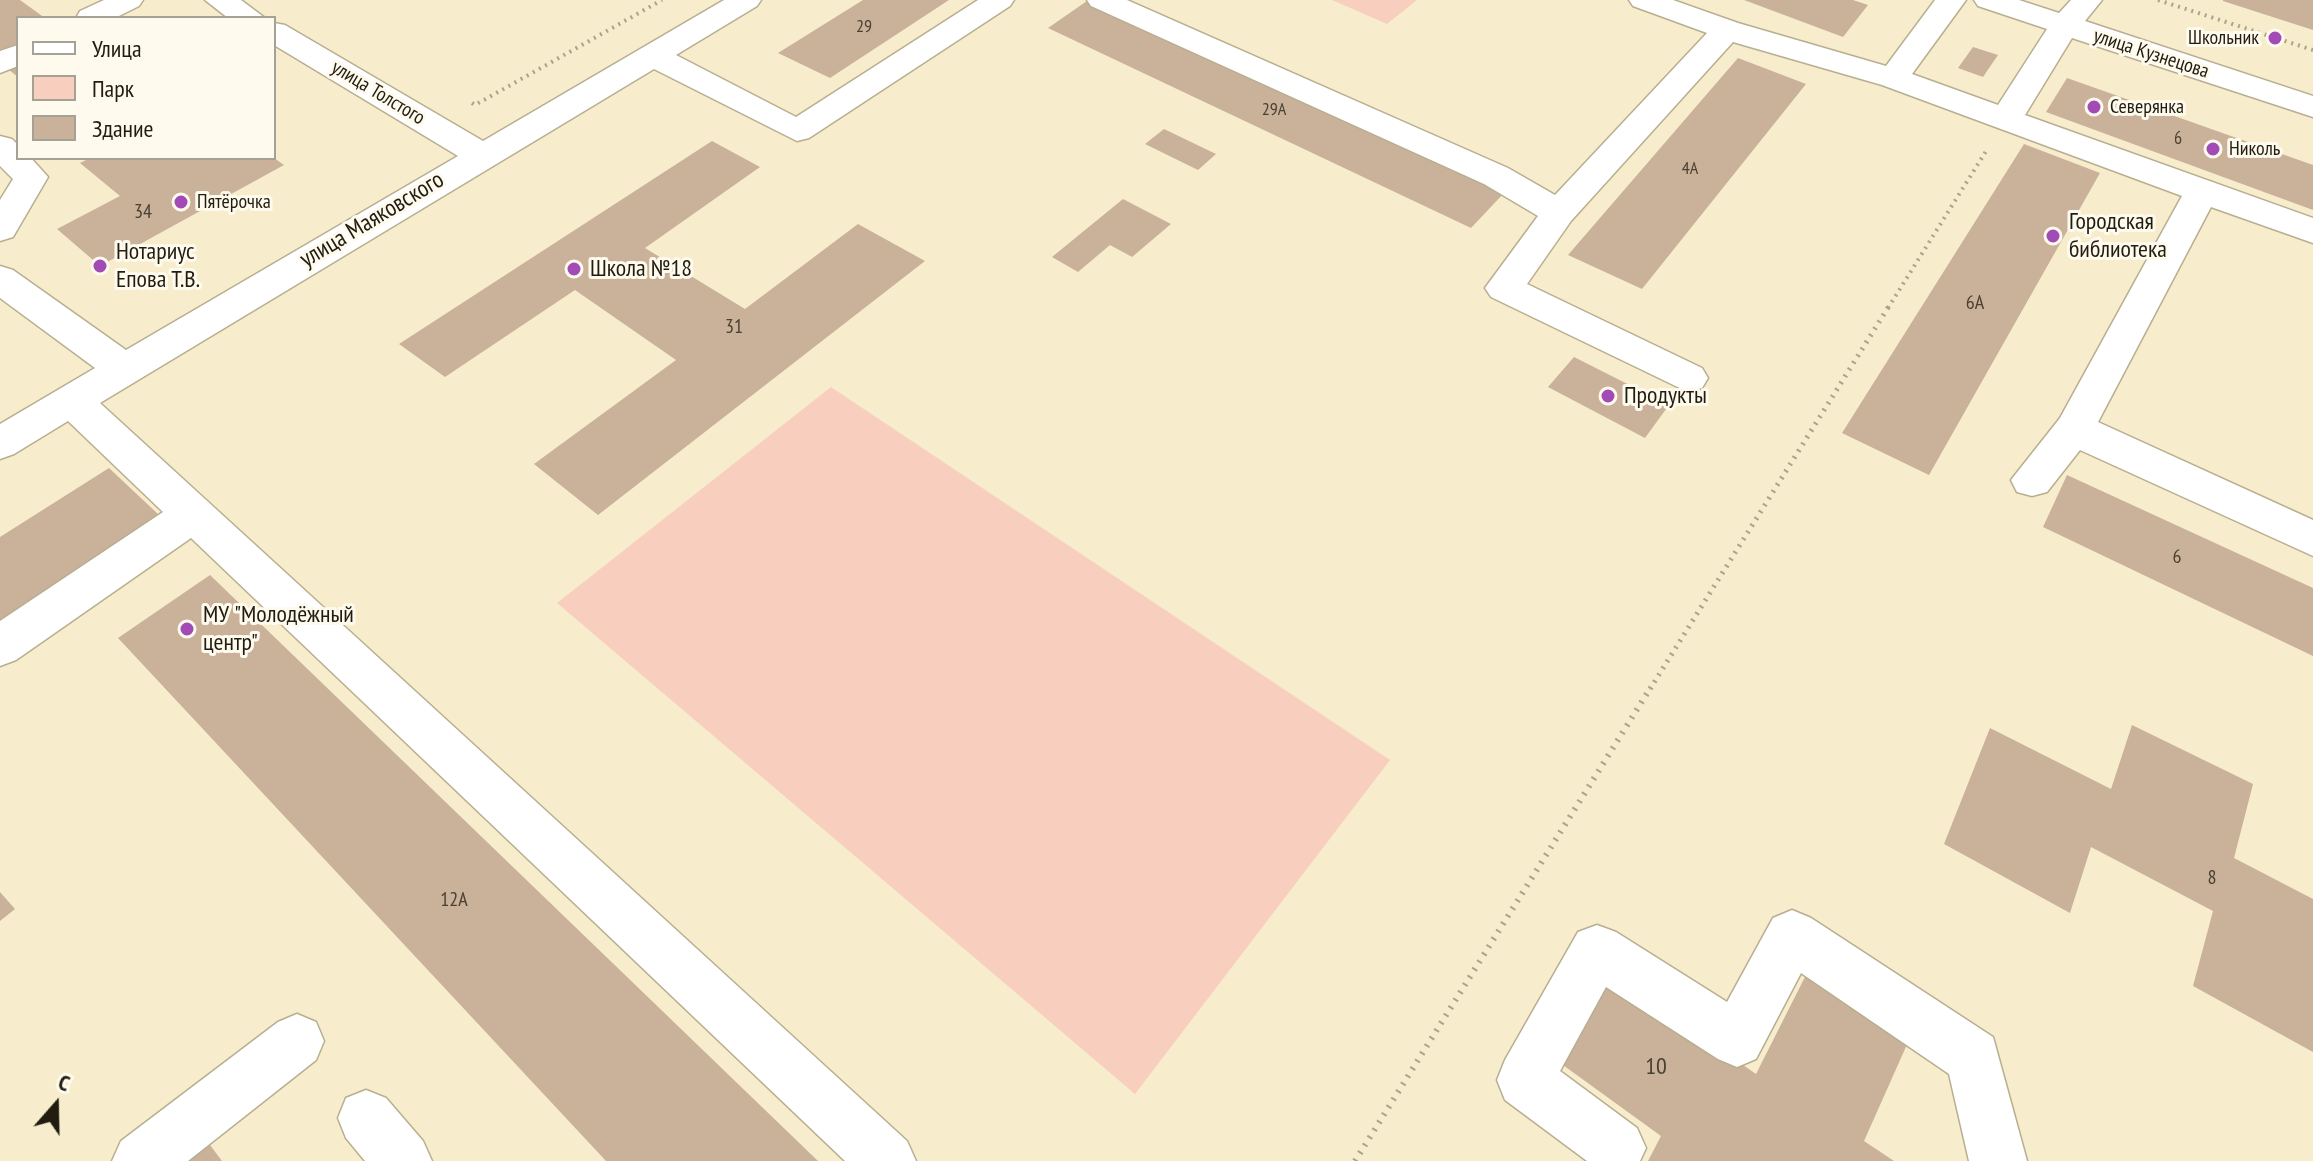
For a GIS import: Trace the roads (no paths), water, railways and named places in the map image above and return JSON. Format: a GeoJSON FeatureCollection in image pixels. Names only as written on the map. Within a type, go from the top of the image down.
{"type":"FeatureCollection","features":[{"type":"Feature","properties":{"kind":"street"},"geometry":{"type":"LineString","coordinates":[[95,16],[128,0]]}},
{"type":"Feature","properties":{"kind":"street"},"geometry":{"type":"LineString","coordinates":[[220,0],[247,16]]}},
{"type":"Feature","properties":{"kind":"street","name":"улица Маяковского"},"geometry":{"type":"LineString","coordinates":[[0,443],[746,0]]}},
{"type":"Feature","properties":{"kind":"street"},"geometry":{"type":"LineString","coordinates":[[652,55],[797,131],[999,0]]}},
{"type":"Feature","properties":{"kind":"street"},"geometry":{"type":"LineString","coordinates":[[1102,0],[1496,176],[1559,213]]}},
{"type":"Feature","properties":{"kind":"street"},"geometry":{"type":"LineString","coordinates":[[1644,0],[1727,30],[1893,78],[2007,117],[2313,231]]}},
{"type":"Feature","properties":{"kind":"street"},"geometry":{"type":"LineString","coordinates":[[1893,78],[1951,0]]}},
{"type":"Feature","properties":{"kind":"street","name":"улица Кузнецова"},"geometry":{"type":"LineString","coordinates":[[1989,0],[2313,107]]}},
{"type":"Feature","properties":{"kind":"street"},"geometry":{"type":"LineString","coordinates":[[2007,117],[2064,26],[2087,0]]}},
{"type":"Feature","properties":{"kind":"street"},"geometry":{"type":"LineString","coordinates":[[1688,378],[1504,288],[1559,213],[1727,30]]}},
{"type":"Feature","properties":{"kind":"street","name":"улица Толстого"},"geometry":{"type":"LineString","coordinates":[[276,33],[482,155]]}},
{"type":"Feature","properties":{"kind":"street"},"geometry":{"type":"LineString","coordinates":[[0,147],[31,177],[0,229]]}},
{"type":"Feature","properties":{"kind":"street"},"geometry":{"type":"LineString","coordinates":[[2032,480],[2074,429],[2203,189]]}},
{"type":"Feature","properties":{"kind":"street"},"geometry":{"type":"LineString","coordinates":[[0,279],[123,368]]}},
{"type":"Feature","properties":{"kind":"street"},"geometry":{"type":"LineString","coordinates":[[71,400],[887,1161]]}},
{"type":"Feature","properties":{"kind":"street"},"geometry":{"type":"LineString","coordinates":[[2074,429],[2313,539]]}},
{"type":"Feature","properties":{"kind":"street"},"geometry":{"type":"LineString","coordinates":[[0,646],[193,514]]}},
{"type":"Feature","properties":{"kind":"street"},"geometry":{"type":"LineString","coordinates":[[1617,1148],[1525,1080],[1597,951],[1737,1040],[1792,936],[1973,1057],[1998,1161]]}},
{"type":"Feature","properties":{"kind":"street"},"geometry":{"type":"LineString","coordinates":[[141,1161],[297,1041]]}},
{"type":"Feature","properties":{"kind":"street"},"geometry":{"type":"LineString","coordinates":[[366,1118],[403,1161]]}},
{"type":"Feature","properties":{"kind":"place","name":"Школьник"},"geometry":{"type":"Point","coordinates":[2275,38]}},
{"type":"Feature","properties":{"kind":"place","name":"Северянка"},"geometry":{"type":"Point","coordinates":[2094,107]}},
{"type":"Feature","properties":{"kind":"place","name":"Николь"},"geometry":{"type":"Point","coordinates":[2213,149]}},
{"type":"Feature","properties":{"kind":"place","name":"Пятёрочка"},"geometry":{"type":"Point","coordinates":[181,202]}},
{"type":"Feature","properties":{"kind":"place","name":"Городская библиотека"},"geometry":{"type":"Point","coordinates":[2053,236]}},
{"type":"Feature","properties":{"kind":"place","name":"Нотариус Епова Т.В."},"geometry":{"type":"Point","coordinates":[100,266]}},
{"type":"Feature","properties":{"kind":"place","name":"Школа №18"},"geometry":{"type":"Point","coordinates":[574,269]}},
{"type":"Feature","properties":{"kind":"place","name":"Продукты"},"geometry":{"type":"Point","coordinates":[1608,396]}},
{"type":"Feature","properties":{"kind":"place","name":"МУ \"Молодёжный центр\""},"geometry":{"type":"Point","coordinates":[187,629]}}]}
